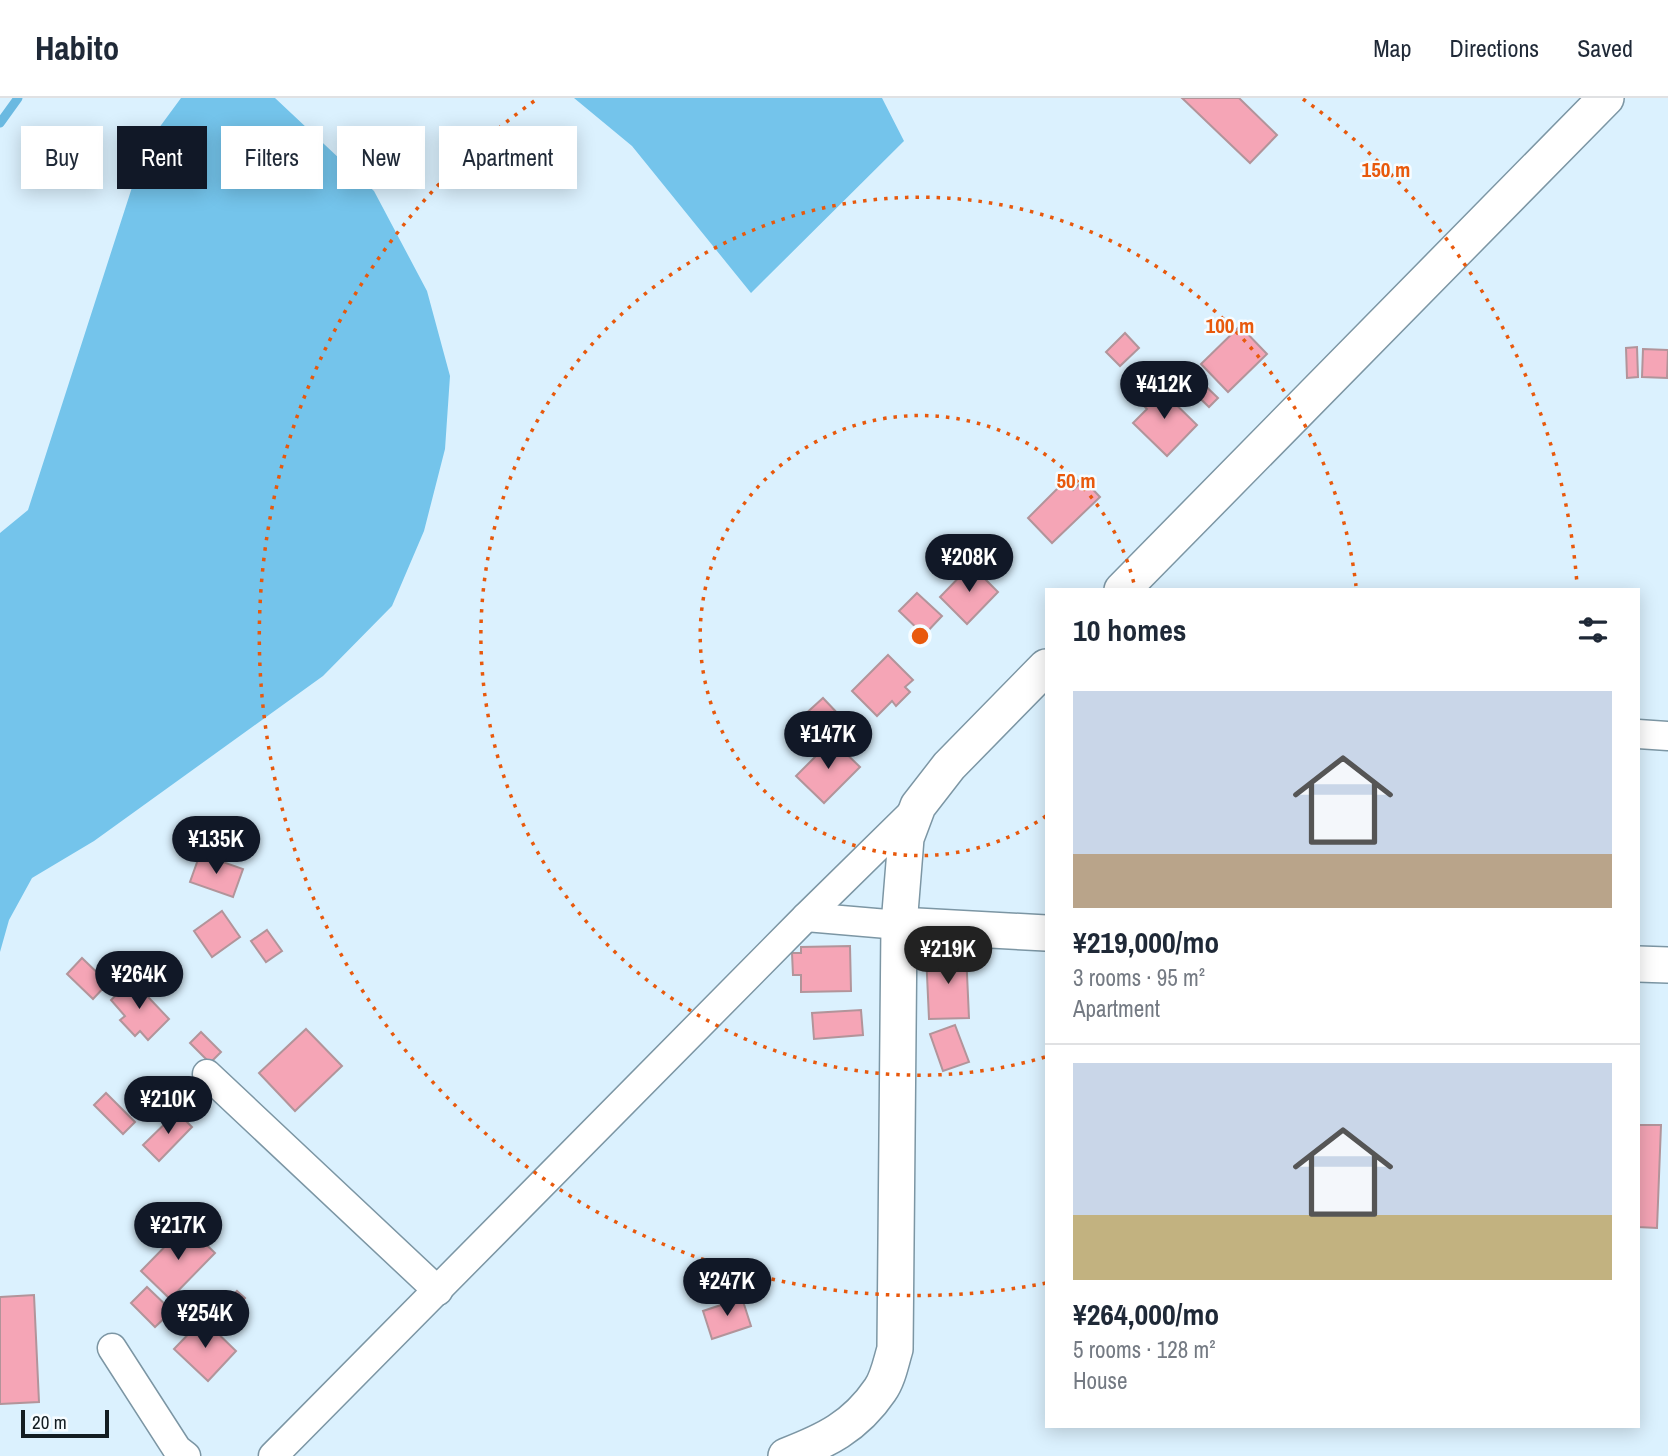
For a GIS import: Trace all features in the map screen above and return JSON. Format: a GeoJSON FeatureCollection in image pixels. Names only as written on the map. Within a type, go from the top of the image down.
{"type":"FeatureCollection","features":[{"type":"Feature","properties":{"kind":"street"},"geometry":{"type":"LineString","coordinates":[[1124,588],[1606,98]]}},
{"type":"Feature","properties":{"kind":"street"},"geometry":{"type":"LineString","coordinates":[[273,1456],[919,806],[949,766],[1045,668]]}},
{"type":"Feature","properties":{"kind":"street"},"geometry":{"type":"LineString","coordinates":[[1640,734],[1668,736]]}},
{"type":"Feature","properties":{"kind":"street"},"geometry":{"type":"LineString","coordinates":[[786,1456],[827,1440],[852,1421],[881,1389],[895,1349],[899,925],[906,838],[919,806]]}},
{"type":"Feature","properties":{"kind":"street"},"geometry":{"type":"LineString","coordinates":[[806,917],[1045,933]]}},
{"type":"Feature","properties":{"kind":"street"},"geometry":{"type":"LineString","coordinates":[[1640,964],[1668,965]]}},
{"type":"Feature","properties":{"kind":"street"},"geometry":{"type":"LineString","coordinates":[[207,1074],[438,1291]]}},
{"type":"Feature","properties":{"kind":"street"},"geometry":{"type":"LineString","coordinates":[[112,1348],[177,1450],[186,1456]]}},
{"type":"Feature","properties":{"kind":"shaded area"},"geometry":{"type":"Polygon","coordinates":[[[181,98],[275,98],[305,126],[221,126],[221,189],[323,189],[323,143],[337,156],[337,189],[374,191],[427,291],[450,376],[445,449],[424,531],[392,606],[323,676],[94,841],[32,878],[9,920],[0,952],[0,533],[28,510],[131,189],[207,189],[207,126],[160,126],[181,98]]]}},
{"type":"Feature","properties":{"kind":"shaded area"},"geometry":{"type":"Polygon","coordinates":[[[574,98],[882,98],[904,141],[751,293],[632,146],[574,98]]]}},
{"type":"Feature","properties":{"kind":"building"},"geometry":{"type":"Polygon","coordinates":[[[1182,98],[1239,98],[1277,135],[1250,163],[1182,98]]]}},
{"type":"Feature","properties":{"kind":"building"},"geometry":{"type":"Polygon","coordinates":[[[1240,326],[1267,354],[1228,392],[1201,364],[1240,326]]]}},
{"type":"Feature","properties":{"kind":"building"},"geometry":{"type":"Polygon","coordinates":[[[1125,333],[1139,348],[1120,366],[1106,352],[1125,333]]]}},
{"type":"Feature","properties":{"kind":"building"},"geometry":{"type":"Polygon","coordinates":[[[1637,347],[1638,377],[1627,378],[1626,348],[1637,347]]]}},
{"type":"Feature","properties":{"kind":"building"},"geometry":{"type":"Polygon","coordinates":[[[1643,349],[1668,350],[1667,378],[1642,377],[1643,349]]]}},
{"type":"Feature","properties":{"kind":"building"},"geometry":{"type":"Polygon","coordinates":[[[1192,373],[1218,398],[1209,407],[1183,382],[1192,373]]]}},
{"type":"Feature","properties":{"kind":"building"},"geometry":{"type":"Polygon","coordinates":[[[1156,385],[1197,425],[1167,456],[1133,423],[1147,409],[1140,402],[1156,385]]]}},
{"type":"Feature","properties":{"kind":"building"},"geometry":{"type":"Polygon","coordinates":[[[1084,480],[1100,497],[1052,543],[1028,518],[1065,481],[1073,490],[1084,480]]]}},
{"type":"Feature","properties":{"kind":"building"},"geometry":{"type":"Polygon","coordinates":[[[971,565],[998,592],[967,624],[940,597],[971,565]]]}},
{"type":"Feature","properties":{"kind":"building"},"geometry":{"type":"Polygon","coordinates":[[[917,593],[942,616],[924,635],[899,611],[917,593]]]}},
{"type":"Feature","properties":{"kind":"building"},"geometry":{"type":"Polygon","coordinates":[[[888,655],[913,680],[905,687],[910,692],[896,706],[892,701],[877,716],[852,691],[888,655]]]}},
{"type":"Feature","properties":{"kind":"building"},"geometry":{"type":"Polygon","coordinates":[[[823,698],[841,717],[820,736],[802,717],[823,698]]]}},
{"type":"Feature","properties":{"kind":"building"},"geometry":{"type":"Polygon","coordinates":[[[832,740],[860,767],[824,803],[796,776],[832,740]]]}},
{"type":"Feature","properties":{"kind":"building"},"geometry":{"type":"Polygon","coordinates":[[[200,854],[243,869],[233,897],[190,882],[200,854]]]}},
{"type":"Feature","properties":{"kind":"building"},"geometry":{"type":"Polygon","coordinates":[[[222,911],[240,937],[212,957],[194,931],[222,911]]]}},
{"type":"Feature","properties":{"kind":"building"},"geometry":{"type":"Polygon","coordinates":[[[267,930],[282,951],[266,962],[251,941],[267,930]]]}},
{"type":"Feature","properties":{"kind":"building"},"geometry":{"type":"Polygon","coordinates":[[[850,946],[851,991],[801,992],[801,975],[793,975],[792,953],[801,953],[801,947],[850,946]]]}},
{"type":"Feature","properties":{"kind":"building"},"geometry":{"type":"Polygon","coordinates":[[[966,952],[969,1018],[929,1019],[926,953],[966,952]]]}},
{"type":"Feature","properties":{"kind":"building"},"geometry":{"type":"Polygon","coordinates":[[[82,958],[108,983],[93,999],[67,974],[82,958]]]}},
{"type":"Feature","properties":{"kind":"building"},"geometry":{"type":"Polygon","coordinates":[[[132,980],[169,1019],[148,1040],[140,1031],[135,1036],[120,1020],[125,1016],[111,1000],[132,980]]]}},
{"type":"Feature","properties":{"kind":"building"},"geometry":{"type":"Polygon","coordinates":[[[861,1010],[863,1035],[814,1039],[812,1013],[861,1010]]]}},
{"type":"Feature","properties":{"kind":"building"},"geometry":{"type":"Polygon","coordinates":[[[955,1025],[969,1062],[943,1071],[930,1034],[955,1025]]]}},
{"type":"Feature","properties":{"kind":"building"},"geometry":{"type":"Polygon","coordinates":[[[306,1029],[342,1066],[295,1111],[259,1073],[306,1029]]]}},
{"type":"Feature","properties":{"kind":"building"},"geometry":{"type":"Polygon","coordinates":[[[201,1032],[221,1052],[210,1063],[190,1043],[201,1032]]]}},
{"type":"Feature","properties":{"kind":"building"},"geometry":{"type":"Polygon","coordinates":[[[106,1093],[135,1122],[123,1134],[94,1105],[106,1093]]]}},
{"type":"Feature","properties":{"kind":"building"},"geometry":{"type":"Polygon","coordinates":[[[177,1112],[192,1127],[159,1161],[143,1145],[177,1112]]]}},
{"type":"Feature","properties":{"kind":"building"},"geometry":{"type":"Polygon","coordinates":[[[1640,1125],[1661,1125],[1657,1228],[1640,1227],[1640,1125]]]}},
{"type":"Feature","properties":{"kind":"building"},"geometry":{"type":"Polygon","coordinates":[[[186,1225],[215,1253],[170,1299],[141,1271],[186,1225]]]}},
{"type":"Feature","properties":{"kind":"building"},"geometry":{"type":"Polygon","coordinates":[[[147,1287],[172,1311],[155,1327],[131,1303],[147,1287]]]}},
{"type":"Feature","properties":{"kind":"building"},"geometry":{"type":"Polygon","coordinates":[[[237,1291],[245,1298],[228,1316],[220,1309],[237,1291]]]}},
{"type":"Feature","properties":{"kind":"building"},"geometry":{"type":"Polygon","coordinates":[[[34,1295],[39,1402],[0,1404],[0,1297],[34,1295]]]}},
{"type":"Feature","properties":{"kind":"building"},"geometry":{"type":"Polygon","coordinates":[[[742,1298],[751,1326],[712,1339],[703,1311],[742,1298]]]}},
{"type":"Feature","properties":{"kind":"building"},"geometry":{"type":"Polygon","coordinates":[[[203,1319],[236,1351],[208,1381],[174,1349],[203,1319]]]}},
{"type":"Feature","properties":{"kind":"waterway"},"geometry":{"type":"LineString","coordinates":[[0,123],[18,98]]}}]}
